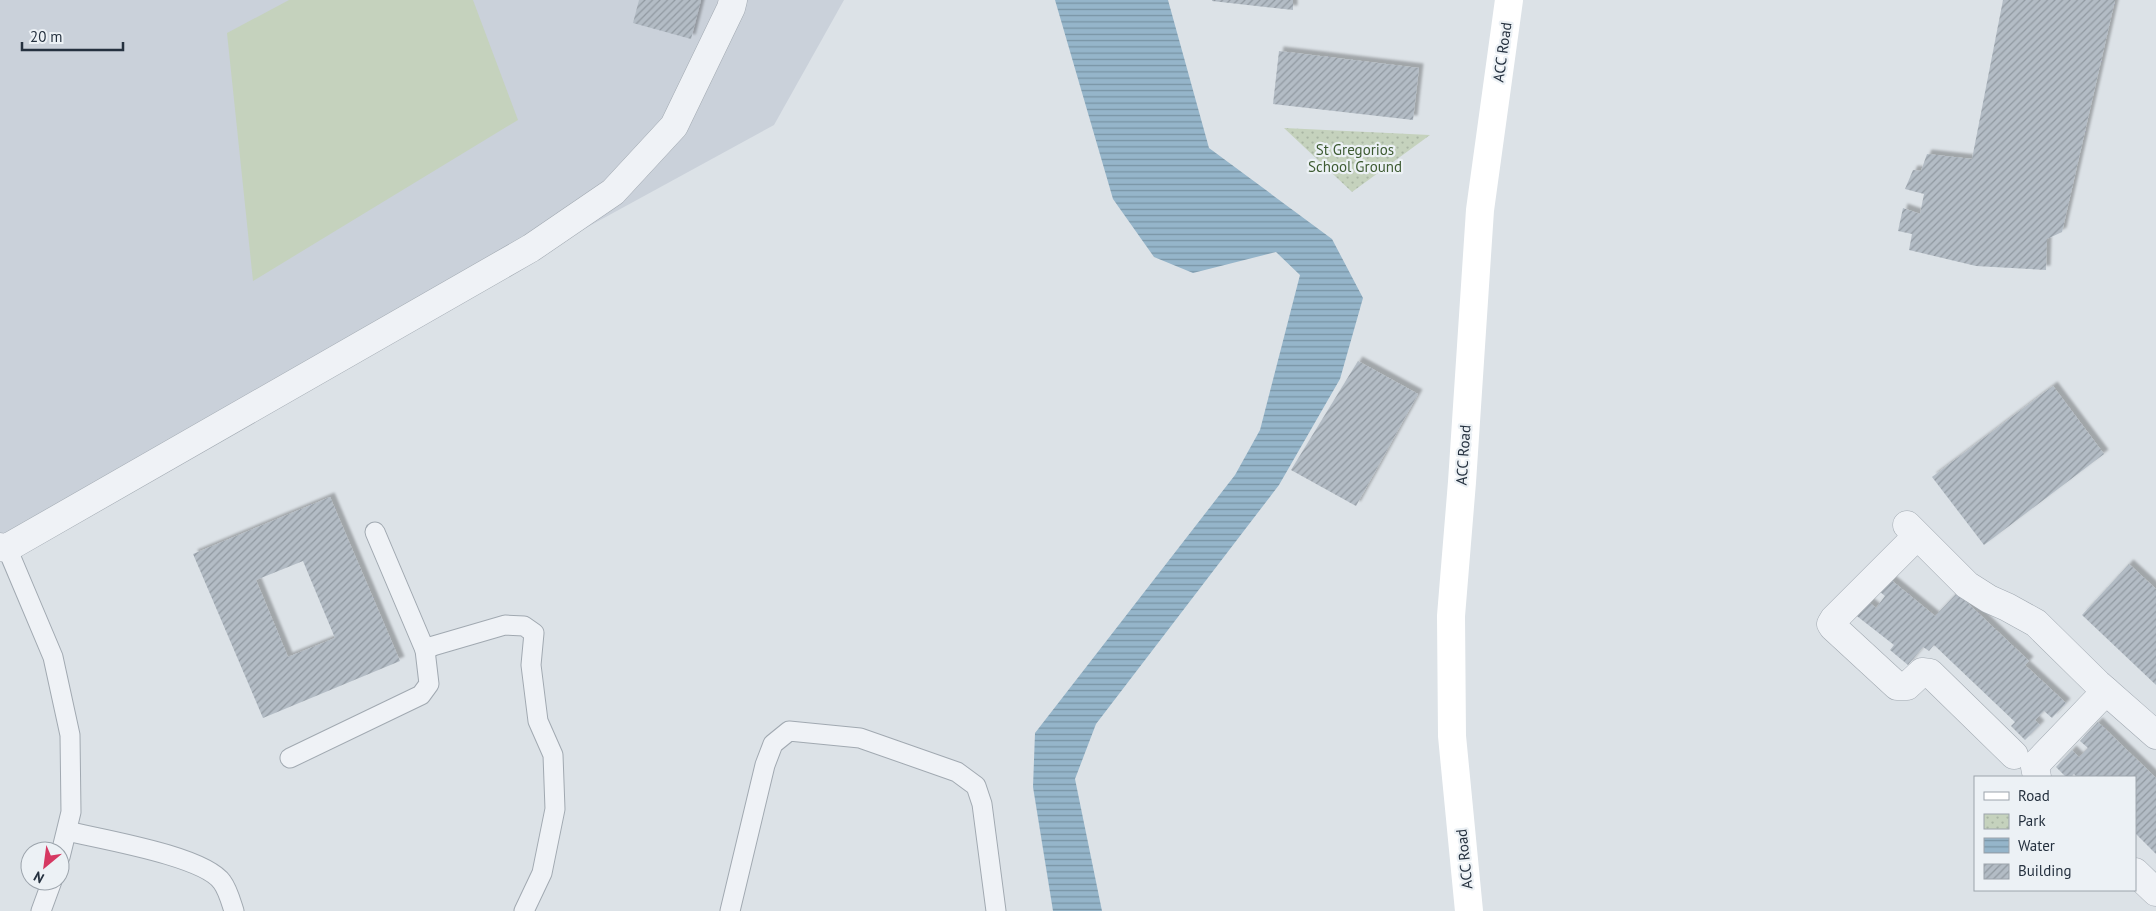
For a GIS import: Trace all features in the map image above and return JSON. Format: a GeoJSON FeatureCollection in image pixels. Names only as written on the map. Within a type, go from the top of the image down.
{"type":"FeatureCollection","features":[{"type":"Feature","properties":{"kind":"street"},"geometry":{"type":"LineString","coordinates":[[4,548],[531,248],[613,192],[674,126],[731,8],[733,0]]}},
{"type":"Feature","properties":{"kind":"street","name":"ACC Road"},"geometry":{"type":"LineString","coordinates":[[1469,911],[1452,736],[1451,616],[1480,210],[1509,0]]}},
{"type":"Feature","properties":{"kind":"street"},"geometry":{"type":"LineString","coordinates":[[2014,755],[1930,673],[1922,672],[1907,686],[1897,686],[1832,627],[1834,619],[1912,531],[1967,585],[1989,600],[2007,606],[2036,622],[2106,691],[2156,735]]}},
{"type":"Feature","properties":{"kind":"street"},"geometry":{"type":"LineString","coordinates":[[2037,776],[2035,767],[2038,762],[2106,691]]}},
{"type":"Feature","properties":{"kind":"street"},"geometry":{"type":"LineString","coordinates":[[2136,873],[2156,892]]}},
{"type":"Feature","properties":{"kind":"lane"},"geometry":{"type":"LineString","coordinates":[[290,758],[421,695],[429,684],[425,650],[375,532]]}},
{"type":"Feature","properties":{"kind":"lane"},"geometry":{"type":"LineString","coordinates":[[4,548],[53,657],[70,735],[72,812],[64,841]]}},
{"type":"Feature","properties":{"kind":"lane"},"geometry":{"type":"LineString","coordinates":[[425,650],[505,625],[524,626],[534,633],[531,665],[538,721],[554,755],[555,809],[542,873],[524,911]]}},
{"type":"Feature","properties":{"kind":"lane"},"geometry":{"type":"LineString","coordinates":[[730,911],[765,765],[773,744],[790,731],[860,738],[957,772],[976,786],[982,804],[996,911]]}},
{"type":"Feature","properties":{"kind":"lane"},"geometry":{"type":"LineString","coordinates":[[67,831],[183,859],[205,869],[222,882],[234,911]]}},
{"type":"Feature","properties":{"kind":"lane"},"geometry":{"type":"LineString","coordinates":[[41,911],[48,891]]}},
{"type":"Feature","properties":{"kind":"shaded area"},"geometry":{"type":"Polygon","coordinates":[[[0,0],[844,0],[774,125],[22,536],[0,534],[0,0]]]}},
{"type":"Feature","properties":{"kind":"green space"},"geometry":{"type":"Polygon","coordinates":[[[289,0],[473,0],[518,120],[253,281],[227,33],[289,0]]]}},
{"type":"Feature","properties":{"kind":"green space","name":"St Gregorios School Ground"},"geometry":{"type":"Polygon","coordinates":[[[1284,128],[1430,135],[1352,192],[1284,128]]]}},
{"type":"Feature","properties":{"kind":"water"},"geometry":{"type":"Polygon","coordinates":[[[1055,0],[1168,0],[1209,148],[1332,239],[1363,298],[1340,379],[1279,485],[1096,724],[1075,779],[1102,911],[1053,911],[1033,787],[1035,733],[1235,475],[1260,430],[1300,275],[1276,252],[1193,273],[1154,257],[1113,199],[1055,0]]]}},
{"type":"Feature","properties":{"kind":"building"},"geometry":{"type":"Polygon","coordinates":[[[639,0],[701,0],[691,39],[633,23],[639,0]]]}},
{"type":"Feature","properties":{"kind":"building"},"geometry":{"type":"Polygon","coordinates":[[[1293,0],[1293,10],[1212,1],[1293,0]]]}},
{"type":"Feature","properties":{"kind":"building"},"geometry":{"type":"Polygon","coordinates":[[[2003,0],[2115,0],[2062,232],[2047,239],[2046,270],[1976,266],[1909,250],[1912,234],[1898,231],[1903,208],[1920,214],[1924,194],[1905,189],[1913,170],[1921,171],[1927,154],[1972,159],[2003,0]]]}},
{"type":"Feature","properties":{"kind":"building"},"geometry":{"type":"Polygon","coordinates":[[[1279,51],[1419,68],[1413,120],[1273,104],[1279,51]]]}},
{"type":"Feature","properties":{"kind":"building"},"geometry":{"type":"Polygon","coordinates":[[[1358,361],[1418,394],[1356,506],[1291,470],[1358,361]]]}},
{"type":"Feature","properties":{"kind":"building"},"geometry":{"type":"Polygon","coordinates":[[[2053,386],[2104,454],[1984,545],[1932,477],[2053,386]]]}},
{"type":"Feature","properties":{"kind":"building"},"geometry":{"type":"Polygon","coordinates":[[[330,497],[400,661],[263,718],[193,554],[330,497]],[[303,561],[256,580],[288,657],[335,638],[303,561]]]}},
{"type":"Feature","properties":{"kind":"building"},"geometry":{"type":"Polygon","coordinates":[[[2129,564],[2156,589],[2156,685],[2082,615],[2129,564]]]}},
{"type":"Feature","properties":{"kind":"building"},"geometry":{"type":"Polygon","coordinates":[[[1885,575],[1935,616],[1957,593],[2029,661],[2025,665],[2066,703],[2052,718],[2044,711],[2035,720],[2040,725],[2025,740],[2011,726],[2015,722],[1934,645],[1929,651],[1923,647],[1908,665],[1890,650],[1894,645],[1853,613],[1865,599],[1876,608],[1885,596],[1874,587],[1885,575]]]}},
{"type":"Feature","properties":{"kind":"building"},"geometry":{"type":"Polygon","coordinates":[[[2098,722],[2156,778],[2156,854],[2136,834],[2136,776],[2076,776],[2074,774],[2072,776],[2065,776],[2056,767],[2072,750],[2079,757],[2088,748],[2080,741],[2098,722]]]}}]}
